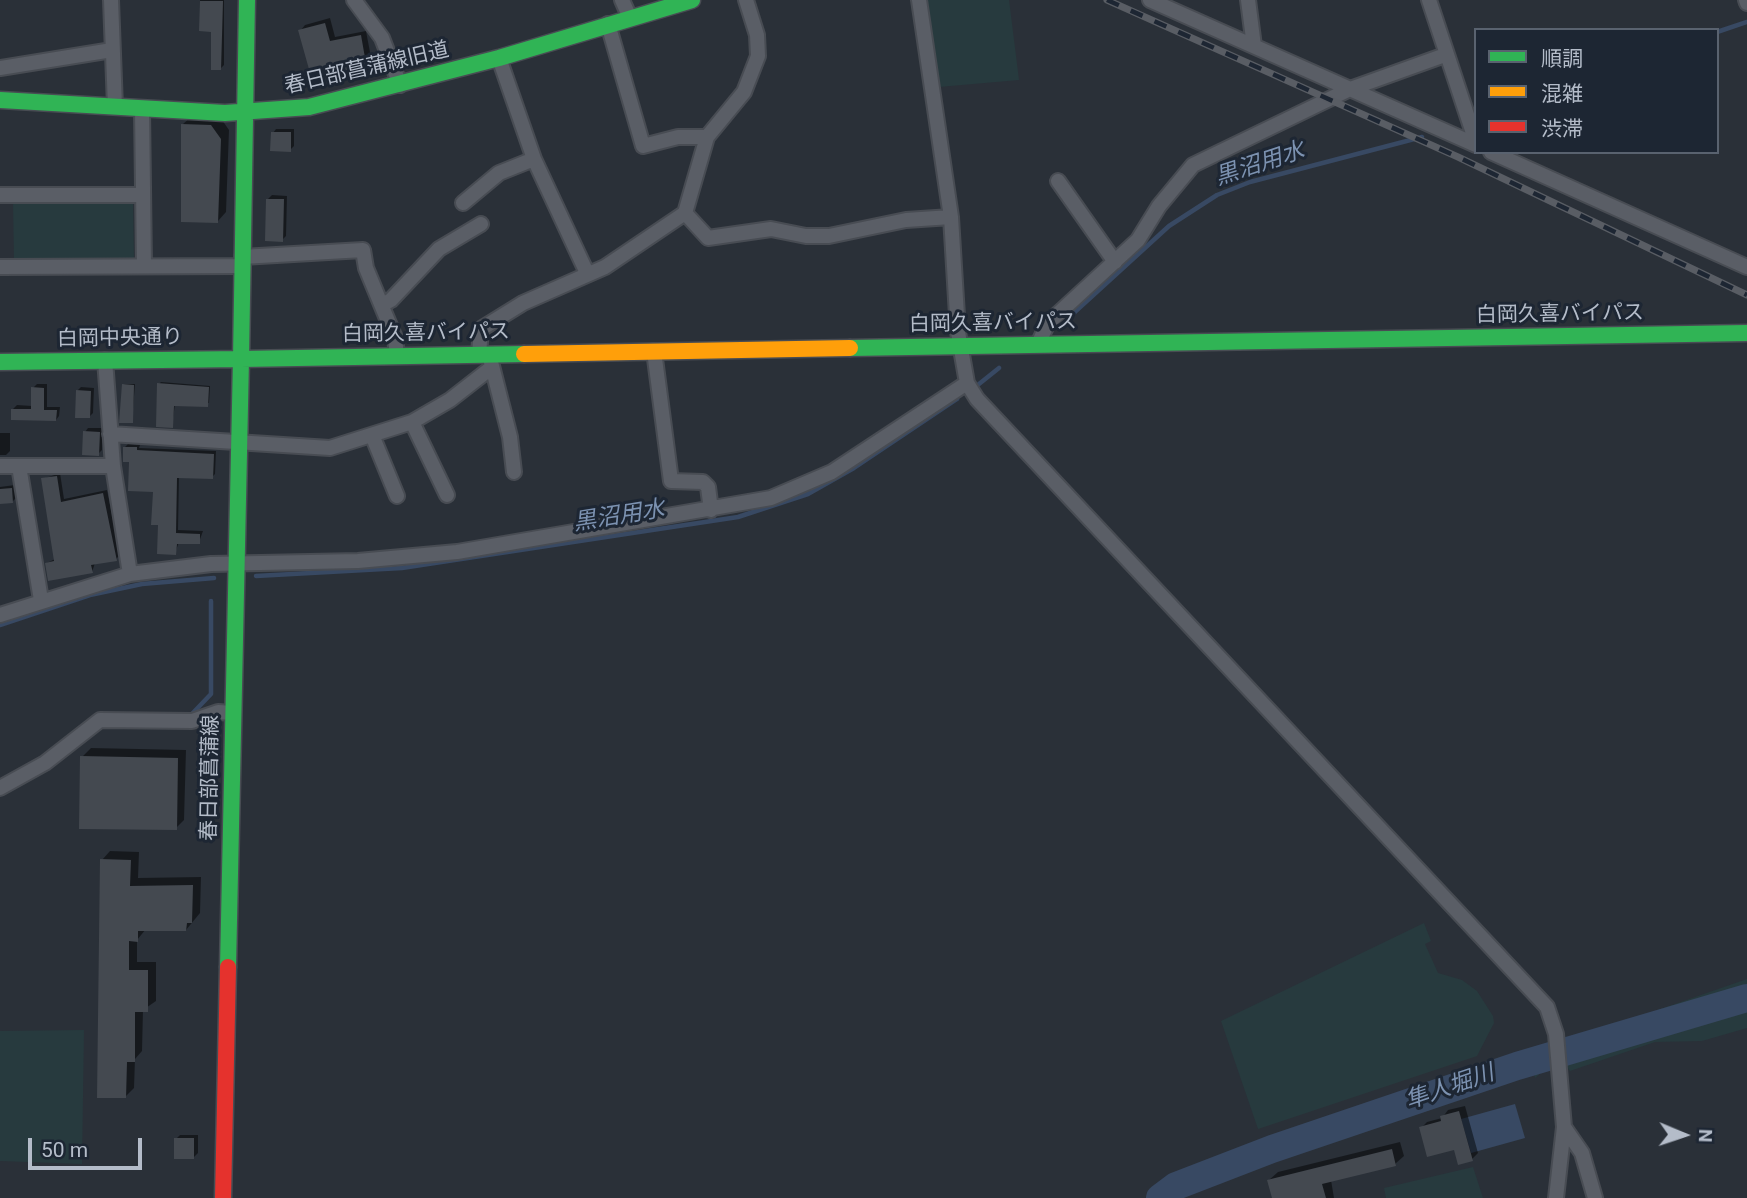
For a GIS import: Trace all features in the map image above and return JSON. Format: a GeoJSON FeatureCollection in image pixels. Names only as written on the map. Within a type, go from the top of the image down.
{"type":"FeatureCollection","features":[{"type":"Feature","properties":{"kind":"main road"},"geometry":{"type":"LineString","coordinates":[[240,359],[247,0]]}},
{"type":"Feature","properties":{"kind":"main road","name":"春日部菖蒲線旧道"},"geometry":{"type":"LineString","coordinates":[[0,100],[142,110],[245,113],[309,107],[499,58],[692,0]]}},
{"type":"Feature","properties":{"kind":"main road","name":"白岡久喜バイパス"},"geometry":{"type":"LineString","coordinates":[[240,359],[397,356],[487,359],[654,351],[1747,333]]}},
{"type":"Feature","properties":{"kind":"main road","name":"白岡中央通り"},"geometry":{"type":"LineString","coordinates":[[0,362],[240,359]]}},
{"type":"Feature","properties":{"kind":"main road","name":"春日部菖蒲線"},"geometry":{"type":"LineString","coordinates":[[223,1198],[240,359]]}},
{"type":"Feature","properties":{"kind":"street"},"geometry":{"type":"LineString","coordinates":[[111,0],[115,107]]}},
{"type":"Feature","properties":{"kind":"street"},"geometry":{"type":"LineString","coordinates":[[354,0],[382,38],[400,85]]}},
{"type":"Feature","properties":{"kind":"street"},"geometry":{"type":"LineString","coordinates":[[622,0],[630,18]]}},
{"type":"Feature","properties":{"kind":"street"},"geometry":{"type":"LineString","coordinates":[[514,472],[510,438],[481,330],[523,303],[605,267],[685,213],[707,137],[744,92],[758,56],[757,35],[746,0]]}},
{"type":"Feature","properties":{"kind":"street"},"geometry":{"type":"LineString","coordinates":[[919,0],[951,217],[960,346],[967,383],[977,399],[1547,1007],[1557,1041],[1564,1127],[1556,1198]]}},
{"type":"Feature","properties":{"kind":"street"},"geometry":{"type":"LineString","coordinates":[[1150,0],[1474,143]]}},
{"type":"Feature","properties":{"kind":"street"},"geometry":{"type":"LineString","coordinates":[[1248,0],[1254,46]]}},
{"type":"Feature","properties":{"kind":"street"},"geometry":{"type":"LineString","coordinates":[[1429,0],[1474,138]]}},
{"type":"Feature","properties":{"kind":"street"},"geometry":{"type":"LineString","coordinates":[[608,24],[643,146],[678,137],[707,137]]}},
{"type":"Feature","properties":{"kind":"street"},"geometry":{"type":"LineString","coordinates":[[0,68],[112,50]]}},
{"type":"Feature","properties":{"kind":"street"},"geometry":{"type":"LineString","coordinates":[[1038,344],[1048,323],[1138,240],[1159,206],[1193,165],[1278,127],[1350,89],[1445,55]]}},
{"type":"Feature","properties":{"kind":"street"},"geometry":{"type":"LineString","coordinates":[[499,58],[534,159],[587,273]]}},
{"type":"Feature","properties":{"kind":"street"},"geometry":{"type":"LineString","coordinates":[[142,110],[144,266]]}},
{"type":"Feature","properties":{"kind":"street"},"geometry":{"type":"LineString","coordinates":[[1495,154],[1747,267]]}},
{"type":"Feature","properties":{"kind":"street"},"geometry":{"type":"LineString","coordinates":[[463,203],[499,173],[534,159]]}},
{"type":"Feature","properties":{"kind":"street"},"geometry":{"type":"LineString","coordinates":[[1058,181],[1115,262]]}},
{"type":"Feature","properties":{"kind":"street"},"geometry":{"type":"LineString","coordinates":[[0,195],[141,195]]}},
{"type":"Feature","properties":{"kind":"street"},"geometry":{"type":"LineString","coordinates":[[685,213],[708,238],[771,229],[806,236],[829,236],[906,220],[951,217]]}},
{"type":"Feature","properties":{"kind":"street"},"geometry":{"type":"LineString","coordinates":[[382,305],[391,300],[439,249],[481,224]]}},
{"type":"Feature","properties":{"kind":"street"},"geometry":{"type":"LineString","coordinates":[[0,267],[144,266],[242,261],[363,250],[366,268],[395,338],[397,356]]}},
{"type":"Feature","properties":{"kind":"street"},"geometry":{"type":"LineString","coordinates":[[654,351],[671,481],[703,482],[708,487],[711,510]]}},
{"type":"Feature","properties":{"kind":"street"},"geometry":{"type":"LineString","coordinates":[[110,434],[330,447],[412,422],[450,400],[487,359]]}},
{"type":"Feature","properties":{"kind":"street"},"geometry":{"type":"LineString","coordinates":[[105,360],[113,466],[130,574]]}},
{"type":"Feature","properties":{"kind":"street"},"geometry":{"type":"LineString","coordinates":[[0,614],[130,574],[236,563],[358,561],[457,552],[771,498],[832,472],[967,383]]}},
{"type":"Feature","properties":{"kind":"street"},"geometry":{"type":"LineString","coordinates":[[412,422],[447,495]]}},
{"type":"Feature","properties":{"kind":"street"},"geometry":{"type":"LineString","coordinates":[[372,435],[397,496]]}},
{"type":"Feature","properties":{"kind":"street"},"geometry":{"type":"LineString","coordinates":[[0,466],[113,466]]}},
{"type":"Feature","properties":{"kind":"street"},"geometry":{"type":"LineString","coordinates":[[19,466],[41,600]]}},
{"type":"Feature","properties":{"kind":"street"},"geometry":{"type":"LineString","coordinates":[[0,788],[45,763],[100,720],[192,722],[218,712],[233,712]]}},
{"type":"Feature","properties":{"kind":"street"},"geometry":{"type":"LineString","coordinates":[[1564,1127],[1582,1153],[1595,1198]]}},
{"type":"Feature","properties":{"kind":"green space"},"geometry":{"type":"Polygon","coordinates":[[[927,0],[1009,0],[1019,80],[939,87],[927,0]]]}},
{"type":"Feature","properties":{"kind":"green space"},"geometry":{"type":"Polygon","coordinates":[[[133,199],[134,261],[14,262],[13,201],[133,199]]]}},
{"type":"Feature","properties":{"kind":"green space"},"geometry":{"type":"Polygon","coordinates":[[[1424,923],[1431,941],[1425,944],[1438,973],[1462,980],[1477,991],[1493,1016],[1494,1023],[1477,1056],[1258,1129],[1221,1021],[1424,923]]]}},
{"type":"Feature","properties":{"kind":"green space"},"geometry":{"type":"Polygon","coordinates":[[[1747,979],[1747,1028],[1702,1041],[1655,1042],[1570,1071],[1566,1066],[1546,1068],[1535,1078],[1531,1054],[1747,979]]]}},
{"type":"Feature","properties":{"kind":"green space"},"geometry":{"type":"Polygon","coordinates":[[[84,1030],[82,1164],[0,1161],[0,1031],[84,1030]]]}},
{"type":"Feature","properties":{"kind":"green space"},"geometry":{"type":"Polygon","coordinates":[[[1473,1167],[1483,1198],[1386,1198],[1384,1188],[1473,1167]]]}},
{"type":"Feature","properties":{"kind":"water"},"geometry":{"type":"Polygon","coordinates":[[[1515,1104],[1525,1138],[1471,1153],[1461,1119],[1515,1104]]]}},
{"type":"Feature","properties":{"kind":"building"},"geometry":{"type":"Polygon","coordinates":[[[200,1],[223,1],[221,70],[211,70],[211,32],[199,31],[200,1]]]}},
{"type":"Feature","properties":{"kind":"building"},"geometry":{"type":"Polygon","coordinates":[[[325,23],[330,41],[361,35],[368,75],[314,87],[298,30],[325,23]]]}},
{"type":"Feature","properties":{"kind":"building"},"geometry":{"type":"Polygon","coordinates":[[[181,124],[211,125],[221,139],[218,223],[181,222],[181,124]]]}},
{"type":"Feature","properties":{"kind":"building"},"geometry":{"type":"Polygon","coordinates":[[[271,132],[291,132],[291,152],[270,151],[271,132]]]}},
{"type":"Feature","properties":{"kind":"building"},"geometry":{"type":"Polygon","coordinates":[[[266,199],[284,199],[283,242],[265,241],[266,199]]]}},
{"type":"Feature","properties":{"kind":"building"},"geometry":{"type":"Polygon","coordinates":[[[157,383],[209,387],[208,407],[174,406],[173,428],[156,427],[157,383]]]}},
{"type":"Feature","properties":{"kind":"building"},"geometry":{"type":"Polygon","coordinates":[[[122,384],[134,385],[133,423],[119,423],[122,384]]]}},
{"type":"Feature","properties":{"kind":"building"},"geometry":{"type":"Polygon","coordinates":[[[31,387],[44,388],[44,410],[57,410],[56,421],[11,420],[11,409],[31,409],[31,387]]]}},
{"type":"Feature","properties":{"kind":"building"},"geometry":{"type":"Polygon","coordinates":[[[76,390],[91,391],[90,418],[75,418],[76,390]]]}},
{"type":"Feature","properties":{"kind":"building"},"geometry":{"type":"Polygon","coordinates":[[[83,431],[100,432],[99,456],[82,455],[83,431]]]}},
{"type":"Feature","properties":{"kind":"building"},"geometry":{"type":"Polygon","coordinates":[[[123,447],[214,454],[213,479],[177,478],[176,533],[200,534],[200,544],[177,544],[176,555],[157,554],[158,525],[151,525],[153,492],[128,491],[129,462],[123,462],[123,447]]]}},
{"type":"Feature","properties":{"kind":"building"},"geometry":{"type":"Polygon","coordinates":[[[57,476],[61,502],[103,493],[117,561],[91,565],[93,573],[48,581],[45,563],[54,561],[41,478],[57,476]]]}},
{"type":"Feature","properties":{"kind":"building"},"geometry":{"type":"Polygon","coordinates":[[[12,488],[13,503],[0,504],[0,489],[12,488]]]}},
{"type":"Feature","properties":{"kind":"building"},"geometry":{"type":"Polygon","coordinates":[[[80,756],[178,758],[177,830],[79,829],[80,756]]]}},
{"type":"Feature","properties":{"kind":"building"},"geometry":{"type":"Polygon","coordinates":[[[100,859],[131,860],[130,886],[193,885],[192,923],[187,923],[186,931],[138,931],[138,942],[129,941],[129,970],[148,970],[148,1012],[135,1012],[135,1062],[127,1062],[126,1098],[97,1098],[100,859]]]}},
{"type":"Feature","properties":{"kind":"building"},"geometry":{"type":"Polygon","coordinates":[[[1459,1111],[1473,1161],[1458,1165],[1454,1150],[1427,1157],[1419,1127],[1441,1121],[1440,1116],[1459,1111]]]}},
{"type":"Feature","properties":{"kind":"building"},"geometry":{"type":"Polygon","coordinates":[[[174,1138],[194,1138],[194,1159],[174,1159],[174,1138]]]}},
{"type":"Feature","properties":{"kind":"building"},"geometry":{"type":"Polygon","coordinates":[[[1392,1149],[1396,1166],[1322,1184],[1326,1198],[1272,1198],[1267,1180],[1392,1149]]]}},
{"type":"Feature","properties":{"kind":"waterway","name":"黒沼用水"},"geometry":{"type":"LineString","coordinates":[[1719,31],[1747,22]]}},
{"type":"Feature","properties":{"kind":"waterway","name":"黒沼用水"},"geometry":{"type":"LineString","coordinates":[[1066,320],[1169,226],[1217,195],[1250,182],[1422,137]]}},
{"type":"Feature","properties":{"kind":"waterway","name":"黒沼用水"},"geometry":{"type":"LineString","coordinates":[[979,384],[999,368]]}},
{"type":"Feature","properties":{"kind":"waterway","name":"黒沼用水"},"geometry":{"type":"LineString","coordinates":[[256,576],[402,568],[738,517],[808,494],[854,468],[957,399]]}},
{"type":"Feature","properties":{"kind":"waterway","name":"黒沼用水"},"geometry":{"type":"LineString","coordinates":[[0,625],[90,595],[142,584],[214,578]]}},
{"type":"Feature","properties":{"kind":"waterway"},"geometry":{"type":"LineString","coordinates":[[189,717],[211,694],[211,601]]}},
{"type":"Feature","properties":{"kind":"waterway","name":"隼人堀川"},"geometry":{"type":"LineString","coordinates":[[1160,1198],[1176,1186],[1272,1149],[1517,1066],[1747,998]]}},
{"type":"Feature","properties":{"kind":"railway"},"geometry":{"type":"LineString","coordinates":[[1107,0],[1458,157],[1747,295]]}},
{"type":"Feature","properties":{"kind":"traffic: fast"},"geometry":{"type":"LineString","coordinates":[[0,362],[241,359],[247,0]]}},
{"type":"Feature","properties":{"kind":"traffic: fast"},"geometry":{"type":"LineString","coordinates":[[0,100],[225,113],[309,107],[499,58],[692,0]]}},
{"type":"Feature","properties":{"kind":"traffic: fast"},"geometry":{"type":"LineString","coordinates":[[850,348],[1747,333]]}},
{"type":"Feature","properties":{"kind":"traffic: fast"},"geometry":{"type":"LineString","coordinates":[[228,967],[241,359],[524,354]]}},
{"type":"Feature","properties":{"kind":"traffic: slow"},"geometry":{"type":"LineString","coordinates":[[524,354],[850,348]]}},
{"type":"Feature","properties":{"kind":"traffic: jam"},"geometry":{"type":"LineString","coordinates":[[223,1198],[228,967]]}}]}
